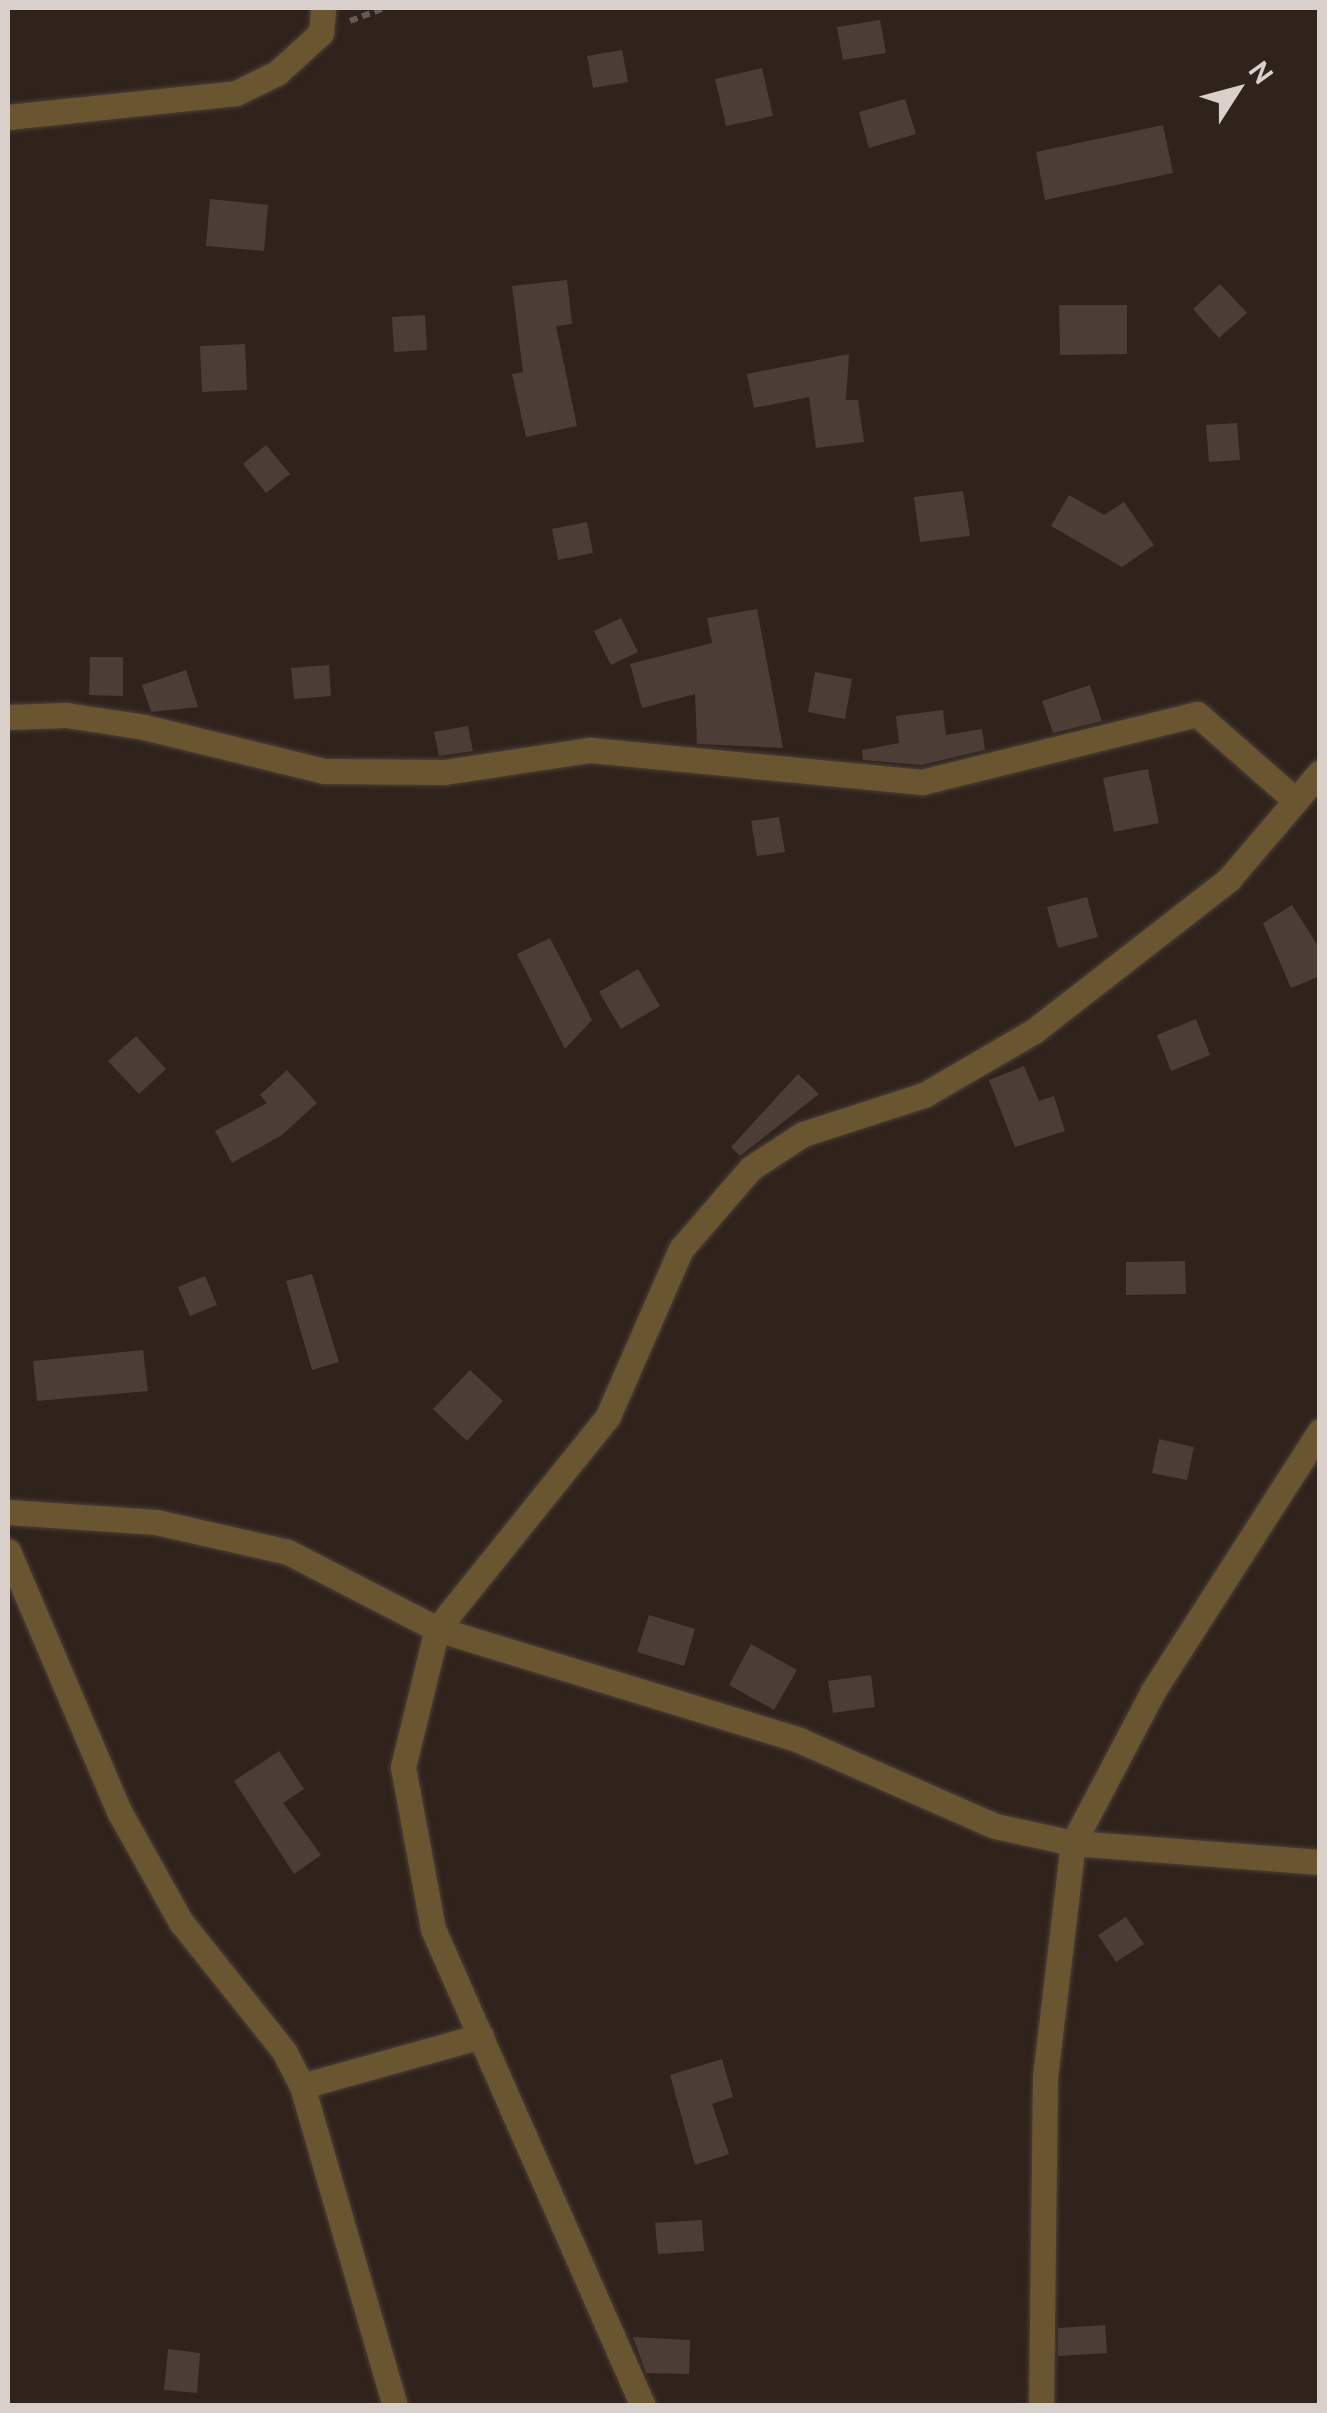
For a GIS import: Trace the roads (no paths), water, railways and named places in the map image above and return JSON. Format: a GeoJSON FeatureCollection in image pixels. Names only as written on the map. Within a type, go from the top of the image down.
{"type":"FeatureCollection","features":[{"type":"Feature","properties":{"kind":"street"},"geometry":{"type":"LineString","coordinates":[[8,117],[236,92],[277,74],[321,33],[324,8]]}},
{"type":"Feature","properties":{"kind":"street"},"geometry":{"type":"LineString","coordinates":[[8,718],[66,715],[144,727],[324,771],[444,772],[590,750],[922,782],[1197,714],[1294,799]]}},
{"type":"Feature","properties":{"kind":"street"},"geometry":{"type":"LineString","coordinates":[[643,2406],[434,1929],[404,1767],[437,1629],[608,1416],[681,1249],[752,1168],[803,1134],[924,1096],[1034,1031],[1229,878],[1320,772]]}},
{"type":"Feature","properties":{"kind":"street"},"geometry":{"type":"LineString","coordinates":[[1041,2406],[1045,2076],[1073,1843],[1152,1691],[1320,1431]]}},
{"type":"Feature","properties":{"kind":"street"},"geometry":{"type":"LineString","coordinates":[[8,1512],[156,1522],[288,1552],[437,1629],[667,1695],[799,1740],[994,1826],[1073,1843],[1320,1862]]}},
{"type":"Feature","properties":{"kind":"street"},"geometry":{"type":"LineString","coordinates":[[8,1551],[120,1813],[182,1922],[284,2051],[302,2086],[395,2406]]}},
{"type":"Feature","properties":{"kind":"street"},"geometry":{"type":"LineString","coordinates":[[302,2086],[481,2036]]}}]}
